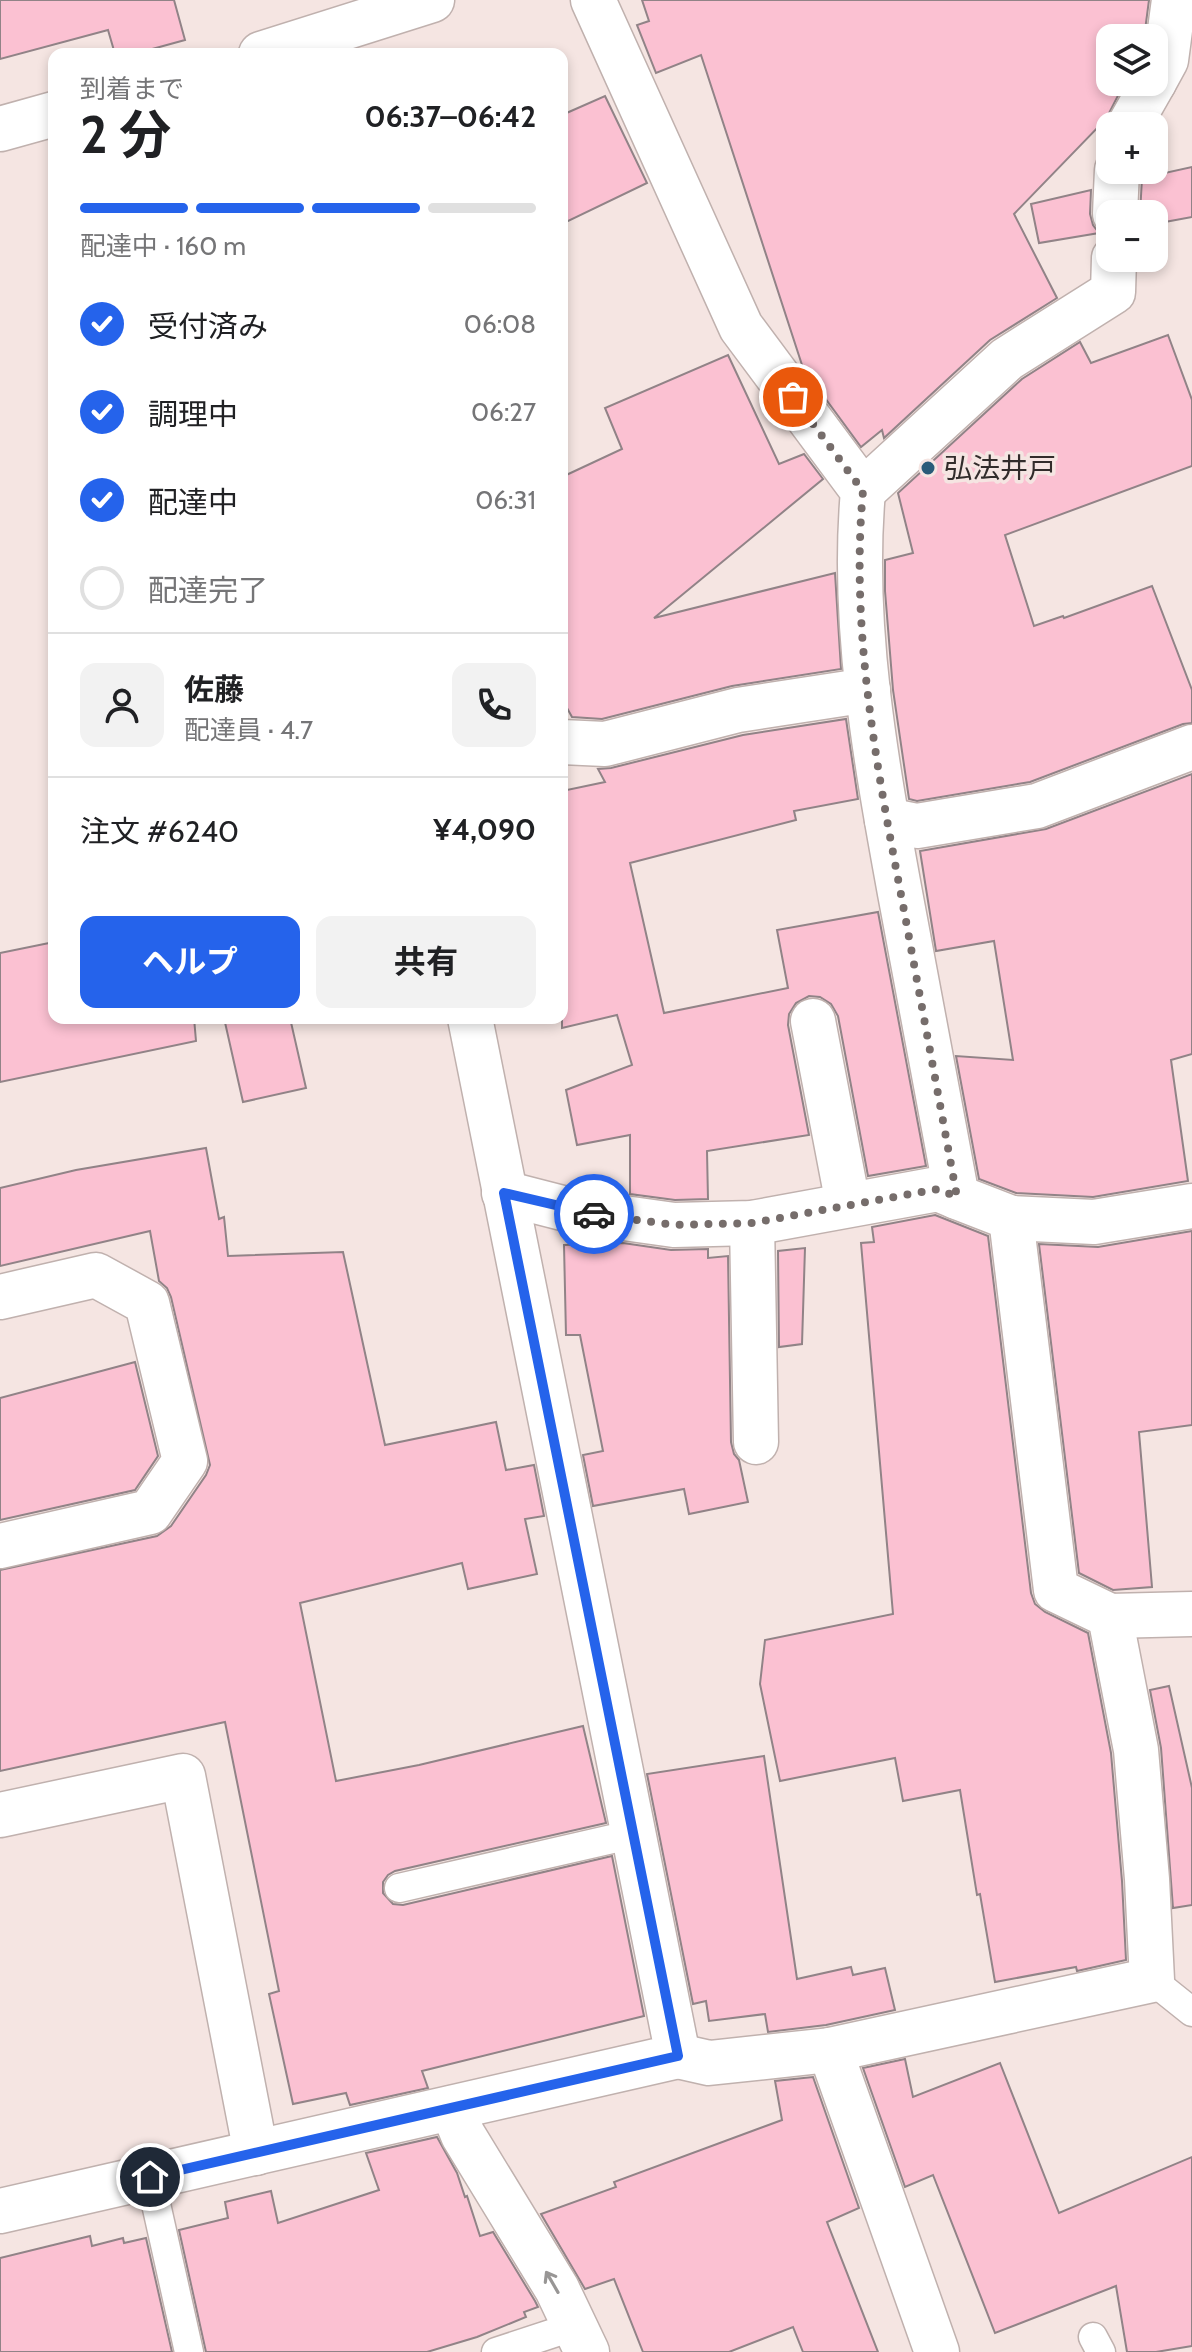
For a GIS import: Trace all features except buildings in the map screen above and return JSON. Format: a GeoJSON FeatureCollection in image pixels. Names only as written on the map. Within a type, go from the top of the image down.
{"type":"FeatureCollection","features":[{"type":"Feature","properties":{"kind":"street"},"geometry":{"type":"LineString","coordinates":[[280,48],[432,0]]}},
{"type":"Feature","properties":{"kind":"street"},"geometry":{"type":"LineString","coordinates":[[593,0],[741,327],[863,491]]}},
{"type":"Feature","properties":{"kind":"street"},"geometry":{"type":"LineString","coordinates":[[1168,45],[1174,0]]}},
{"type":"Feature","properties":{"kind":"street"},"geometry":{"type":"LineString","coordinates":[[0,129],[48,116]]}},
{"type":"Feature","properties":{"kind":"street"},"geometry":{"type":"LineString","coordinates":[[957,1197],[887,820],[868,690],[858,541],[863,491],[1007,359],[1113,292],[1114,272]]}},
{"type":"Feature","properties":{"kind":"street"},"geometry":{"type":"LineString","coordinates":[[568,742],[605,744],[738,710],[868,690]]}},
{"type":"Feature","properties":{"kind":"street"},"geometry":{"type":"LineString","coordinates":[[887,820],[917,826],[1037,806],[1192,747]]}},
{"type":"Feature","properties":{"kind":"street"},"geometry":{"type":"LineString","coordinates":[[813,1021],[848,1204]]}},
{"type":"Feature","properties":{"kind":"street"},"geometry":{"type":"LineString","coordinates":[[471,1024],[678,2056]]}},
{"type":"Feature","properties":{"kind":"street"},"geometry":{"type":"LineString","coordinates":[[504,1193],[574,1211],[674,1225],[752,1223],[938,1189],[1011,1218],[1094,1222],[1192,1206]]}},
{"type":"Feature","properties":{"kind":"street"},"geometry":{"type":"LineString","coordinates":[[1011,1218],[1056,1590],[1110,1616],[1192,1614]]}},
{"type":"Feature","properties":{"kind":"street"},"geometry":{"type":"LineString","coordinates":[[752,1223],[756,1442]]}},
{"type":"Feature","properties":{"kind":"street"},"geometry":{"type":"LineString","coordinates":[[0,1297],[96,1275],[147,1303],[185,1461],[150,1512],[0,1546]]}},
{"type":"Feature","properties":{"kind":"street"},"geometry":{"type":"LineString","coordinates":[[0,2211],[678,2056],[709,2063],[830,2050],[1152,1980],[1136,1750],[1110,1616]]}},
{"type":"Feature","properties":{"kind":"street"},"geometry":{"type":"LineString","coordinates":[[0,1815],[183,1776],[256,2153]]}},
{"type":"Feature","properties":{"kind":"street"},"geometry":{"type":"LineString","coordinates":[[830,2050],[937,2352]]}},
{"type":"Feature","properties":{"kind":"street"},"geometry":{"type":"LineString","coordinates":[[452,2108],[463,2135],[557,2289],[581,2339]]}},
{"type":"Feature","properties":{"kind":"lane"},"geometry":{"type":"LineString","coordinates":[[399,1888],[634,1834]]}},
{"type":"Feature","properties":{"kind":"lane"},"geometry":{"type":"LineString","coordinates":[[1152,1980],[1192,2012]]}},
{"type":"Feature","properties":{"kind":"lane"},"geometry":{"type":"LineString","coordinates":[[150,2177],[189,2352]]}},
{"type":"Feature","properties":{"kind":"lane"},"geometry":{"type":"LineString","coordinates":[[496,2352],[581,2339]]}},
{"type":"Feature","properties":{"kind":"way so far"},"geometry":{"type":"LineString","coordinates":[[594,1214],[674,1225],[752,1223],[938,1189],[957,1197],[887,820],[865,670],[858,541],[863,491],[793,397]]}},
{"type":"Feature","properties":{"kind":"place","name":"弘法井戸"},"geometry":{"type":"Point","coordinates":[928,468]}},
{"type":"Feature","properties":{"kind":"route"},"geometry":{"type":"LineString","coordinates":[[150,2177],[678,2056],[504,1193],[594,1214]]}}]}
